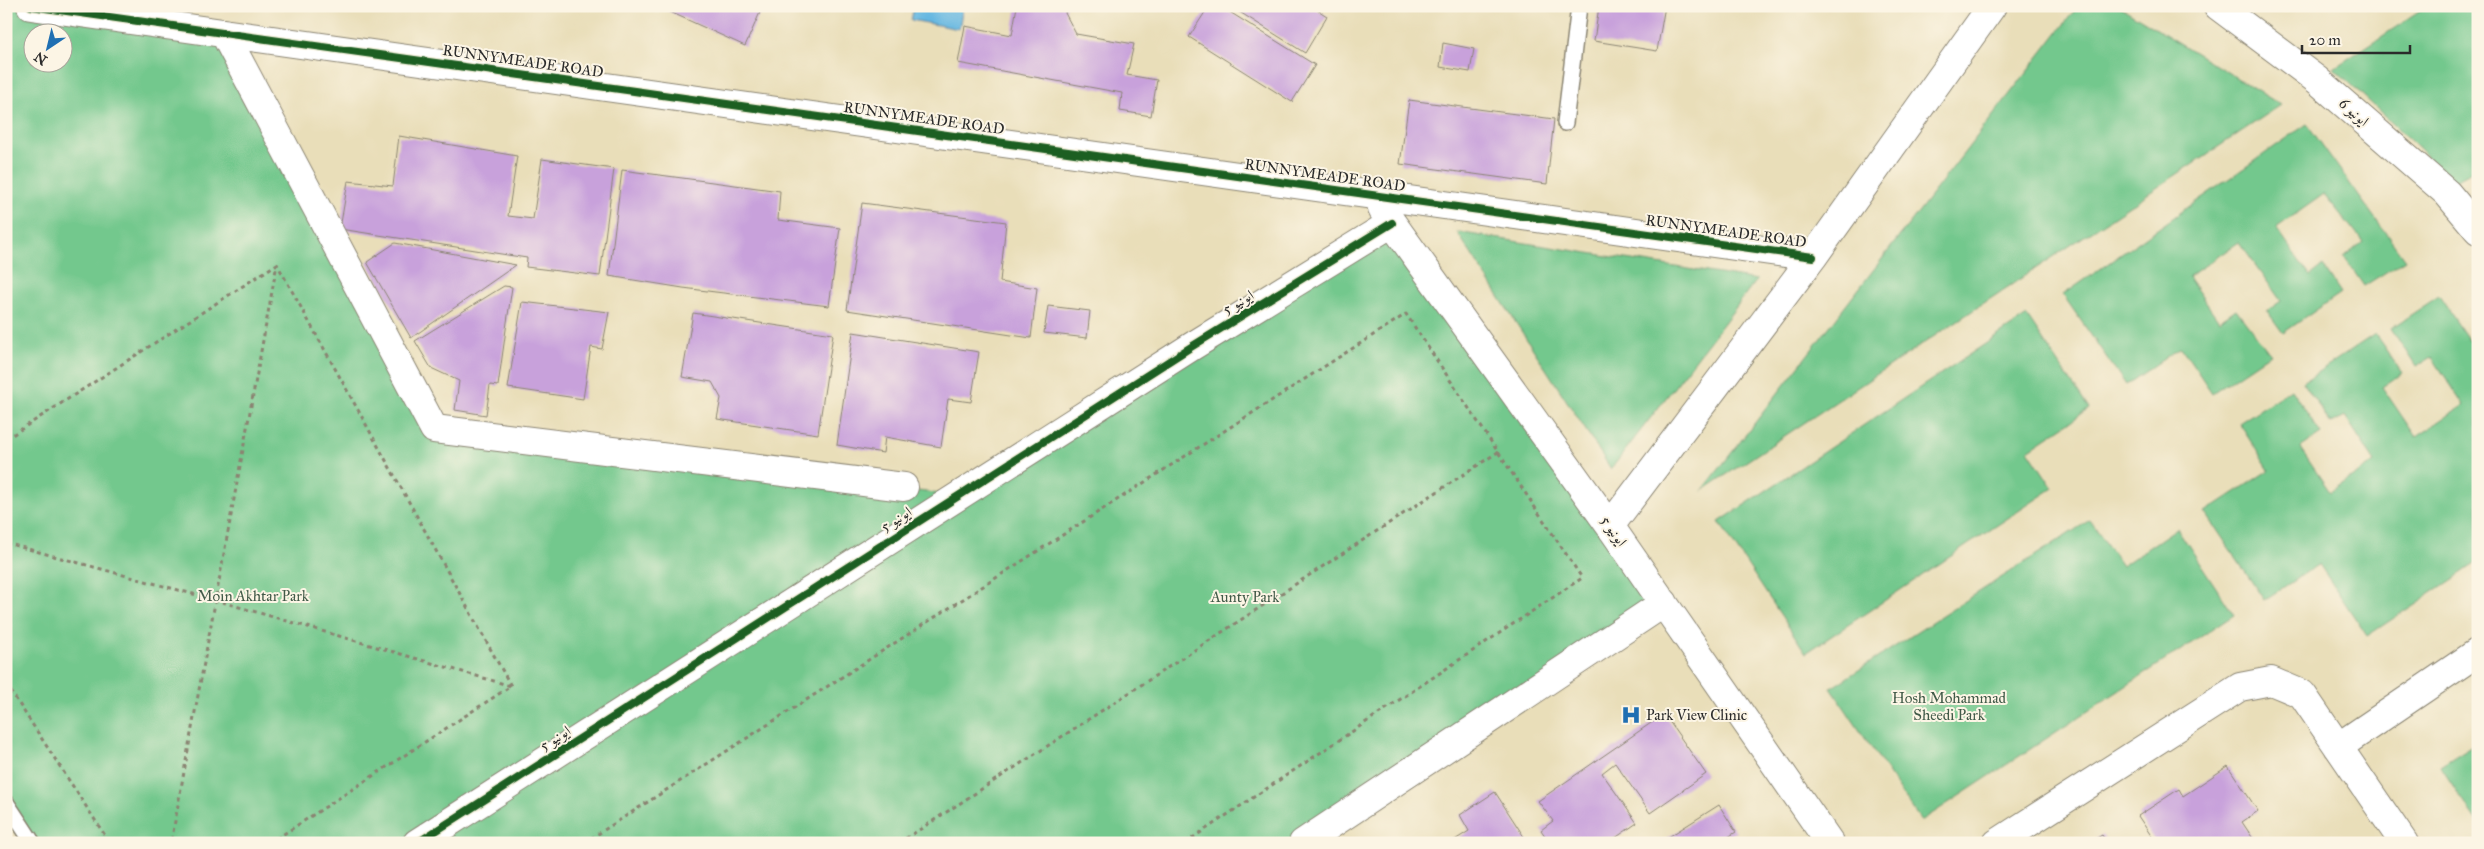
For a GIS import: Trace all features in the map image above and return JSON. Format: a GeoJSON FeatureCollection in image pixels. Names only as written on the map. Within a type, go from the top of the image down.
{"type":"FeatureCollection","features":[{"type":"Feature","properties":{"kind":"street","name":"RUNNYMEADE ROAD"},"geometry":{"type":"LineString","coordinates":[[31,6],[1813,257]]}},
{"type":"Feature","properties":{"kind":"street"},"geometry":{"type":"LineString","coordinates":[[1610,526],[1813,257],[1992,6]]}},
{"type":"Feature","properties":{"kind":"street","name":"ایونیو 6"},"geometry":{"type":"LineString","coordinates":[[2218,6],[2317,80],[2447,192],[2478,230]]}},
{"type":"Feature","properties":{"kind":"street"},"geometry":{"type":"LineString","coordinates":[[224,33],[434,429],[904,487]]}},
{"type":"Feature","properties":{"kind":"street","name":"ایونیو 5"},"geometry":{"type":"LineString","coordinates":[[1374,196],[1610,526],[1830,843]]}},
{"type":"Feature","properties":{"kind":"street","name":"ایونیو 5"},"geometry":{"type":"LineString","coordinates":[[417,843],[1182,352],[1392,223]]}},
{"type":"Feature","properties":{"kind":"street"},"geometry":{"type":"LineString","coordinates":[[1303,843],[1664,603]]}},
{"type":"Feature","properties":{"kind":"street"},"geometry":{"type":"LineString","coordinates":[[2338,747],[2478,652]]}},
{"type":"Feature","properties":{"kind":"street"},"geometry":{"type":"LineString","coordinates":[[1997,843],[2240,687],[2271,681],[2302,694],[2404,843]]}},
{"type":"Feature","properties":{"kind":"lane"},"geometry":{"type":"LineString","coordinates":[[1565,123],[1579,6]]}},
{"type":"Feature","properties":{"kind":"lane"},"geometry":{"type":"LineString","coordinates":[[6,802],[33,843]]}},
{"type":"Feature","properties":{"kind":"path"},"geometry":{"type":"LineString","coordinates":[[6,439],[277,264]]}},
{"type":"Feature","properties":{"kind":"path"},"geometry":{"type":"LineString","coordinates":[[171,843],[277,264]]}},
{"type":"Feature","properties":{"kind":"path"},"geometry":{"type":"LineString","coordinates":[[277,264],[511,686]]}},
{"type":"Feature","properties":{"kind":"path"},"geometry":{"type":"LineString","coordinates":[[584,843],[1406,314],[1582,578],[1185,843]]}},
{"type":"Feature","properties":{"kind":"path"},"geometry":{"type":"LineString","coordinates":[[899,843],[1498,452]]}},
{"type":"Feature","properties":{"kind":"path"},"geometry":{"type":"LineString","coordinates":[[6,543],[215,600],[511,686]]}},
{"type":"Feature","properties":{"kind":"path"},"geometry":{"type":"LineString","coordinates":[[6,684],[110,843]]}},
{"type":"Feature","properties":{"kind":"path"},"geometry":{"type":"LineString","coordinates":[[270,843],[511,686]]}},
{"type":"Feature","properties":{"kind":"green space","name":"Moin Akhtar Park"},"geometry":{"type":"Polygon","coordinates":[[[6,6],[37,6],[224,33],[434,429],[957,496],[417,843],[33,843],[6,802],[6,6]]]}},
{"type":"Feature","properties":{"kind":"green space"},"geometry":{"type":"Polygon","coordinates":[[[2078,6],[2119,6],[2281,105],[1702,491],[2078,6]]]}},
{"type":"Feature","properties":{"kind":"green space"},"geometry":{"type":"Polygon","coordinates":[[[2428,6],[2478,6],[2478,168],[2453,181],[2334,68],[2428,6]]]}},
{"type":"Feature","properties":{"kind":"green space"},"geometry":{"type":"Polygon","coordinates":[[[2307,124],[2405,260],[2364,286],[2344,257],[2363,242],[2324,194],[2276,228],[2310,276],[2323,266],[2341,293],[2283,333],[2267,311],[2281,301],[2239,242],[2188,277],[2219,321],[2236,309],[2270,354],[2212,393],[2181,347],[2126,385],[2063,295],[2307,124]]]}},
{"type":"Feature","properties":{"kind":"green space","name":"Aunty Park"},"geometry":{"type":"Polygon","coordinates":[[[1392,223],[1664,603],[1294,843],[435,843],[1392,223]]]}},
{"type":"Feature","properties":{"kind":"green space"},"geometry":{"type":"Polygon","coordinates":[[[1457,232],[1757,280],[1611,469],[1457,232]]]}},
{"type":"Feature","properties":{"kind":"green space"},"geometry":{"type":"Polygon","coordinates":[[[2439,296],[2478,354],[2478,562],[2367,636],[2319,564],[2264,600],[2205,512],[2269,470],[2239,423],[2291,389],[2321,434],[2300,448],[2330,492],[2375,462],[2345,416],[2331,424],[2303,382],[2375,334],[2402,373],[2382,387],[2416,437],[2464,405],[2432,357],[2416,367],[2391,328],[2439,296]]]}},
{"type":"Feature","properties":{"kind":"green space"},"geometry":{"type":"Polygon","coordinates":[[[2027,316],[2089,409],[2028,450],[2053,488],[1806,653],[1719,522],[2027,316]]]}},
{"type":"Feature","properties":{"kind":"green space","name":"Hosh Mohammad Sheedi Park"},"geometry":{"type":"Polygon","coordinates":[[[2090,520],[2122,566],[2177,528],[2234,615],[1921,821],[1831,688],[2090,520]]]}},
{"type":"Feature","properties":{"kind":"green space"},"geometry":{"type":"Polygon","coordinates":[[[2478,742],[2478,823],[2440,766],[2478,742]]]}},
{"type":"Feature","properties":{"kind":"water"},"geometry":{"type":"Polygon","coordinates":[[[914,6],[963,6],[959,29],[911,20],[914,6]]]}},
{"type":"Feature","properties":{"kind":"building"},"geometry":{"type":"Polygon","coordinates":[[[657,6],[760,6],[762,8],[745,46],[657,6]]]}},
{"type":"Feature","properties":{"kind":"building"},"geometry":{"type":"Polygon","coordinates":[[[1017,6],[1067,6],[1065,13],[1076,34],[1134,44],[1127,75],[1157,80],[1151,116],[1120,111],[1122,93],[958,63],[965,26],[1012,35],[1017,6]]]}},
{"type":"Feature","properties":{"kind":"building"},"geometry":{"type":"Polygon","coordinates":[[[1209,6],[1220,6],[1315,65],[1292,102],[1189,37],[1209,6]]]}},
{"type":"Feature","properties":{"kind":"building"},"geometry":{"type":"Polygon","coordinates":[[[1230,6],[1311,6],[1327,16],[1305,53],[1230,6]]]}},
{"type":"Feature","properties":{"kind":"building"},"geometry":{"type":"Polygon","coordinates":[[[1599,6],[1665,6],[1657,51],[1594,41],[1599,6]]]}},
{"type":"Feature","properties":{"kind":"building"},"geometry":{"type":"Polygon","coordinates":[[[1443,43],[1474,49],[1470,72],[1440,67],[1443,43]]]}},
{"type":"Feature","properties":{"kind":"building"},"geometry":{"type":"Polygon","coordinates":[[[1409,100],[1554,119],[1547,184],[1400,164],[1409,100]]]}},
{"type":"Feature","properties":{"kind":"building"},"geometry":{"type":"Polygon","coordinates":[[[399,136],[517,156],[508,216],[533,219],[542,159],[614,169],[600,276],[526,267],[527,258],[340,229],[348,181],[393,186],[399,136]]]}},
{"type":"Feature","properties":{"kind":"building"},"geometry":{"type":"Polygon","coordinates":[[[622,170],[780,191],[778,220],[840,228],[829,306],[683,288],[609,276],[622,170]]]}},
{"type":"Feature","properties":{"kind":"building"},"geometry":{"type":"Polygon","coordinates":[[[862,203],[1006,222],[1000,282],[1037,288],[1031,338],[847,310],[862,203]]]}},
{"type":"Feature","properties":{"kind":"building"},"geometry":{"type":"Polygon","coordinates":[[[395,243],[516,265],[411,338],[367,262],[395,243]]]}},
{"type":"Feature","properties":{"kind":"building"},"geometry":{"type":"Polygon","coordinates":[[[504,286],[512,287],[498,386],[490,385],[486,415],[455,410],[459,381],[431,368],[415,341],[504,286]]]}},
{"type":"Feature","properties":{"kind":"building"},"geometry":{"type":"Polygon","coordinates":[[[522,302],[609,312],[602,349],[591,347],[583,399],[508,388],[522,302]]]}},
{"type":"Feature","properties":{"kind":"building"},"geometry":{"type":"Polygon","coordinates":[[[1048,306],[1090,311],[1087,338],[1044,333],[1048,306]]]}},
{"type":"Feature","properties":{"kind":"building"},"geometry":{"type":"Polygon","coordinates":[[[693,313],[833,334],[818,434],[717,419],[721,398],[712,382],[682,377],[693,313]]]}},
{"type":"Feature","properties":{"kind":"building"},"geometry":{"type":"Polygon","coordinates":[[[853,332],[979,352],[971,402],[948,399],[941,447],[885,437],[883,453],[837,445],[853,332]]]}},
{"type":"Feature","properties":{"kind":"building"},"geometry":{"type":"Polygon","coordinates":[[[1664,714],[1706,774],[1650,813],[1615,763],[1602,773],[1637,823],[1608,843],[1550,843],[1541,830],[1553,821],[1538,801],[1664,714]]]}},
{"type":"Feature","properties":{"kind":"building"},"geometry":{"type":"Polygon","coordinates":[[[2228,766],[2258,811],[2242,822],[2256,843],[2156,843],[2138,816],[2179,789],[2183,796],[2228,766]]]}},
{"type":"Feature","properties":{"kind":"building"},"geometry":{"type":"Polygon","coordinates":[[[1495,792],[1528,843],[1450,843],[1469,831],[1460,815],[1495,792]]]}},
{"type":"Feature","properties":{"kind":"building"},"geometry":{"type":"Polygon","coordinates":[[[1719,805],[1736,832],[1719,843],[1659,843],[1719,805]]]}},
{"type":"Feature","properties":{"kind":"building"},"geometry":{"type":"Polygon","coordinates":[[[2102,835],[2107,843],[2089,843],[2102,835]]]}},
{"type":"Feature","properties":{"kind":"cycle path"},"geometry":{"type":"LineString","coordinates":[[31,6],[1813,257]]}},
{"type":"Feature","properties":{"kind":"cycle path"},"geometry":{"type":"LineString","coordinates":[[417,843],[1191,347],[1392,223]]}},
{"type":"Feature","properties":{"kind":"place","name":"Park View Clinic"},"geometry":{"type":"Point","coordinates":[1631,715]}}]}
